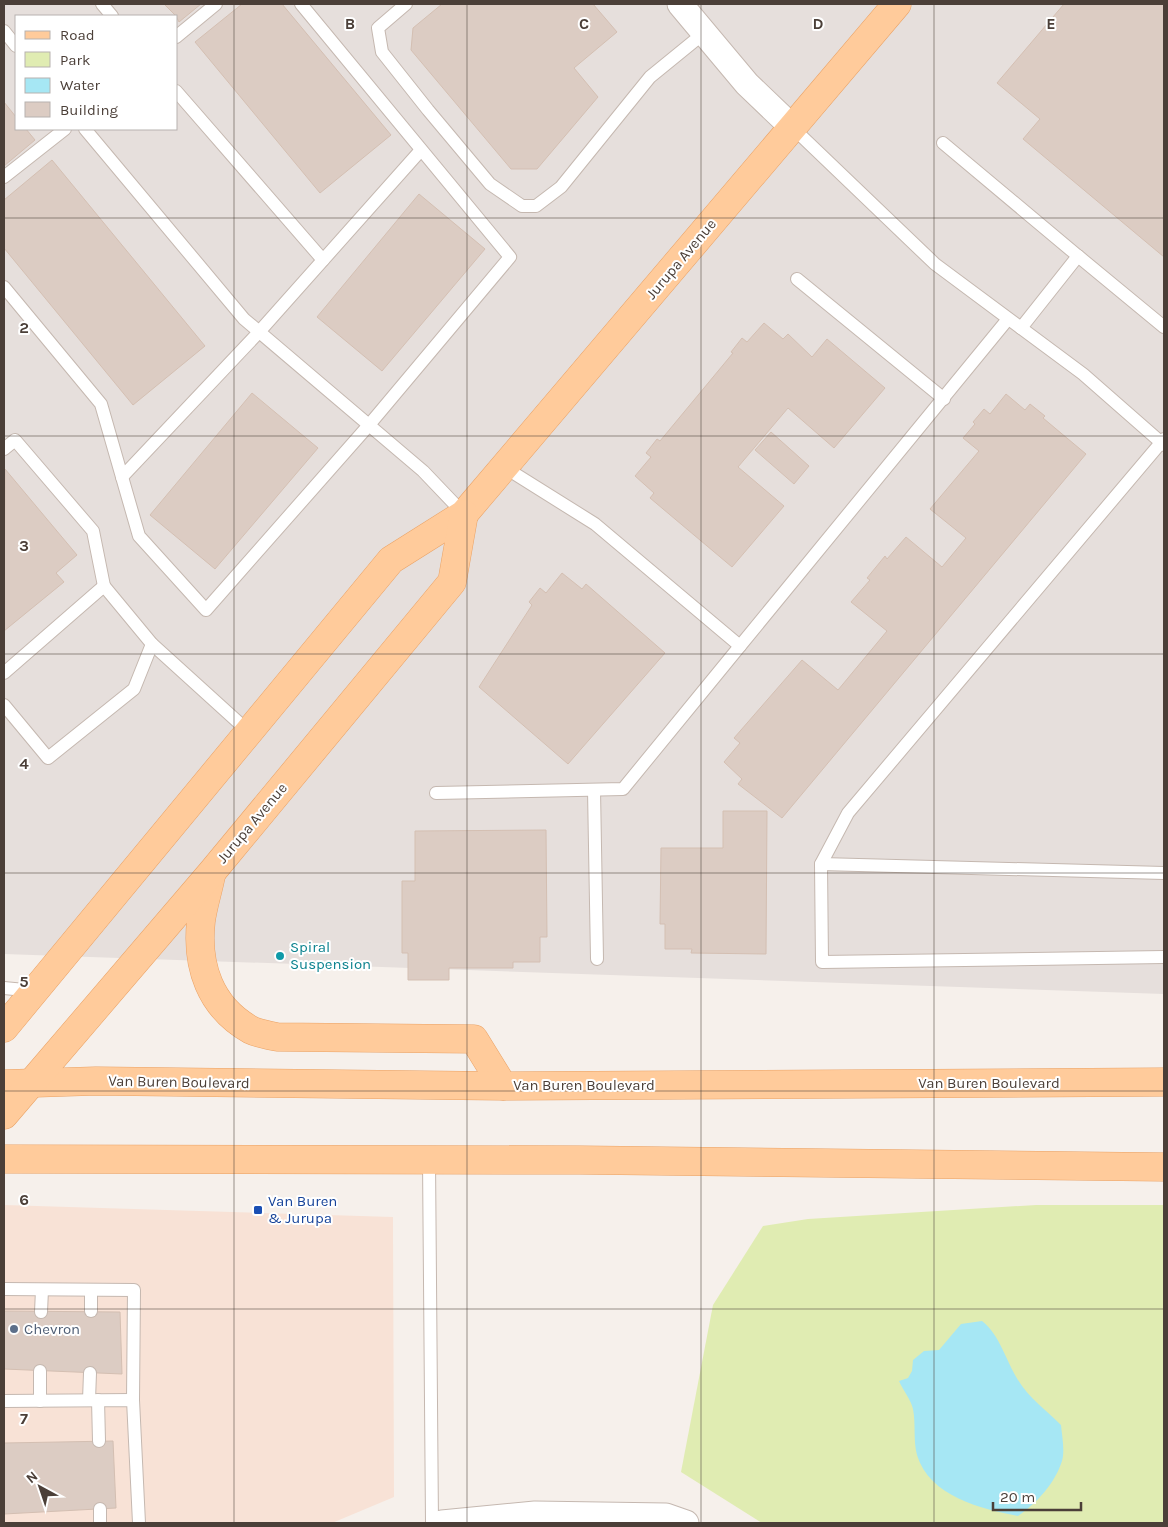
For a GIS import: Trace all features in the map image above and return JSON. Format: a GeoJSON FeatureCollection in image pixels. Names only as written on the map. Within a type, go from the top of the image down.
{"type":"FeatureCollection","features":[{"type":"Feature","properties":{"kind":"main road","name":"Jurupa Avenue"},"geometry":{"type":"LineString","coordinates":[[4,1028],[391,560],[464,514],[897,4]]}},
{"type":"Feature","properties":{"kind":"main road","name":"Jurupa Avenue"},"geometry":{"type":"LineString","coordinates":[[4,1115],[17,1084],[212,872],[452,582],[464,514]]}},
{"type":"Feature","properties":{"kind":"main road"},"geometry":{"type":"LineString","coordinates":[[212,872],[201,921],[200,951],[205,978],[218,1001],[232,1017],[252,1031],[277,1037],[474,1039],[503,1086]]}},
{"type":"Feature","properties":{"kind":"main road","name":"Van Buren Boulevard"},"geometry":{"type":"LineString","coordinates":[[17,1084],[96,1081],[503,1086],[1164,1082]]}},
{"type":"Feature","properties":{"kind":"main road"},"geometry":{"type":"LineString","coordinates":[[4,1159],[429,1160],[1164,1166]]}},
{"type":"Feature","properties":{"kind":"street"},"geometry":{"type":"LineString","coordinates":[[685,6],[704,33],[747,84],[793,128]]}},
{"type":"Feature","properties":{"kind":"street"},"geometry":{"type":"LineString","coordinates":[[442,1523],[535,1514],[666,1516],[686,1523]]}},
{"type":"Feature","properties":{"kind":"lane"},"geometry":{"type":"LineString","coordinates":[[102,4],[111,15]]}},
{"type":"Feature","properties":{"kind":"lane"},"geometry":{"type":"LineString","coordinates":[[178,35],[216,4]]}},
{"type":"Feature","properties":{"kind":"lane"},"geometry":{"type":"LineString","coordinates":[[4,286],[101,404],[139,536],[206,610],[369,425],[510,258],[301,4]]}},
{"type":"Feature","properties":{"kind":"lane"},"geometry":{"type":"LineString","coordinates":[[406,4],[378,28],[382,52],[490,184],[522,206],[536,206],[561,187],[650,78],[704,33]]}},
{"type":"Feature","properties":{"kind":"lane"},"geometry":{"type":"LineString","coordinates":[[4,31],[15,45]]}},
{"type":"Feature","properties":{"kind":"lane"},"geometry":{"type":"LineString","coordinates":[[178,93],[323,260]]}},
{"type":"Feature","properties":{"kind":"lane"},"geometry":{"type":"LineString","coordinates":[[793,128],[935,264],[1083,374],[1163,442],[848,813],[821,864],[822,962],[1164,958]]}},
{"type":"Feature","properties":{"kind":"lane"},"geometry":{"type":"LineString","coordinates":[[4,177],[64,130]]}},
{"type":"Feature","properties":{"kind":"lane"},"geometry":{"type":"LineString","coordinates":[[86,130],[244,319],[423,471],[464,514]]}},
{"type":"Feature","properties":{"kind":"lane"},"geometry":{"type":"LineString","coordinates":[[942,143],[1164,327]]}},
{"type":"Feature","properties":{"kind":"lane"},"geometry":{"type":"LineString","coordinates":[[122,477],[259,332],[421,150]]}},
{"type":"Feature","properties":{"kind":"lane"},"geometry":{"type":"LineString","coordinates":[[1021,328],[1078,256]]}},
{"type":"Feature","properties":{"kind":"lane"},"geometry":{"type":"LineString","coordinates":[[797,279],[944,399]]}},
{"type":"Feature","properties":{"kind":"lane"},"geometry":{"type":"LineString","coordinates":[[436,793],[623,789],[944,399],[1008,318]]}},
{"type":"Feature","properties":{"kind":"lane"},"geometry":{"type":"LineString","coordinates":[[4,449],[14,440],[93,531],[104,586],[152,644],[249,732]]}},
{"type":"Feature","properties":{"kind":"lane"},"geometry":{"type":"LineString","coordinates":[[504,467],[595,524],[740,646]]}},
{"type":"Feature","properties":{"kind":"lane"},"geometry":{"type":"LineString","coordinates":[[4,673],[104,586]]}},
{"type":"Feature","properties":{"kind":"lane"},"geometry":{"type":"LineString","coordinates":[[4,705],[48,758],[134,689],[152,644]]}},
{"type":"Feature","properties":{"kind":"lane"},"geometry":{"type":"LineString","coordinates":[[594,790],[597,958]]}},
{"type":"Feature","properties":{"kind":"lane"},"geometry":{"type":"LineString","coordinates":[[821,864],[1164,873]]}},
{"type":"Feature","properties":{"kind":"lane"},"geometry":{"type":"LineString","coordinates":[[4,988],[35,991]]}},
{"type":"Feature","properties":{"kind":"lane"},"geometry":{"type":"LineString","coordinates":[[429,1160],[432,1523]]}},
{"type":"Feature","properties":{"kind":"lane"},"geometry":{"type":"LineString","coordinates":[[4,1289],[134,1290],[132,1400],[139,1523]]}},
{"type":"Feature","properties":{"kind":"lane"},"geometry":{"type":"LineString","coordinates":[[41,1312],[42,1290]]}},
{"type":"Feature","properties":{"kind":"lane"},"geometry":{"type":"LineString","coordinates":[[91,1290],[91,1311]]}},
{"type":"Feature","properties":{"kind":"lane"},"geometry":{"type":"LineString","coordinates":[[40,1371],[40,1401]]}},
{"type":"Feature","properties":{"kind":"lane"},"geometry":{"type":"LineString","coordinates":[[90,1373],[99,1441]]}},
{"type":"Feature","properties":{"kind":"lane"},"geometry":{"type":"LineString","coordinates":[[4,1401],[132,1400]]}},
{"type":"Feature","properties":{"kind":"lane"},"geometry":{"type":"LineString","coordinates":[[100,1509],[100,1523]]}},
{"type":"Feature","properties":{"kind":"shaded area"},"geometry":{"type":"Polygon","coordinates":[[[4,4],[1164,4],[1164,994],[4,954],[4,4]]]}},
{"type":"Feature","properties":{"kind":"shaded area"},"geometry":{"type":"Polygon","coordinates":[[[4,1205],[393,1217],[394,1497],[332,1523],[4,1523],[4,1205]]]}},
{"type":"Feature","properties":{"kind":"green space"},"geometry":{"type":"Polygon","coordinates":[[[1036,1205],[1164,1205],[1164,1523],[762,1523],[681,1472],[713,1305],[763,1226],[808,1219],[1036,1205]]]}},
{"type":"Feature","properties":{"kind":"water"},"geometry":{"type":"Polygon","coordinates":[[[982,1321],[994,1333],[1022,1387],[1061,1425],[1063,1453],[1059,1469],[1044,1492],[1018,1516],[988,1509],[958,1498],[933,1481],[923,1469],[917,1455],[913,1409],[899,1381],[908,1378],[912,1371],[913,1360],[924,1351],[939,1350],[961,1324],[982,1321]]]}},
{"type":"Feature","properties":{"kind":"building"},"geometry":{"type":"Polygon","coordinates":[[[164,4],[201,4],[179,22],[178,15],[175,15],[164,4]]]}},
{"type":"Feature","properties":{"kind":"building"},"geometry":{"type":"Polygon","coordinates":[[[242,4],[282,4],[391,135],[320,193],[195,42],[242,4]]]}},
{"type":"Feature","properties":{"kind":"building"},"geometry":{"type":"Polygon","coordinates":[[[442,4],[593,4],[617,32],[574,68],[598,97],[537,169],[511,169],[411,50],[413,28],[442,4]]]}},
{"type":"Feature","properties":{"kind":"building"},"geometry":{"type":"Polygon","coordinates":[[[1064,4],[1164,4],[1164,257],[1023,139],[1040,119],[997,83],[1064,4]]]}},
{"type":"Feature","properties":{"kind":"building"},"geometry":{"type":"Polygon","coordinates":[[[4,102],[15,116],[15,130],[27,130],[35,140],[4,166],[4,102]]]}},
{"type":"Feature","properties":{"kind":"building"},"geometry":{"type":"Polygon","coordinates":[[[52,160],[205,346],[133,405],[4,248],[4,200],[52,160]]]}},
{"type":"Feature","properties":{"kind":"building"},"geometry":{"type":"Polygon","coordinates":[[[419,194],[485,249],[382,371],[317,317],[419,194]]]}},
{"type":"Feature","properties":{"kind":"building"},"geometry":{"type":"Polygon","coordinates":[[[764,323],[783,339],[788,334],[812,357],[827,339],[885,388],[834,448],[788,408],[738,467],[784,506],[732,567],[650,498],[654,493],[635,476],[651,457],[646,453],[657,439],[660,441],[733,353],[731,352],[742,338],[747,342],[764,323]]]}},
{"type":"Feature","properties":{"kind":"building"},"geometry":{"type":"Polygon","coordinates":[[[252,393],[318,448],[215,569],[150,515],[252,393]]]}},
{"type":"Feature","properties":{"kind":"building"},"geometry":{"type":"Polygon","coordinates":[[[1006,394],[1025,410],[1030,404],[1045,416],[1043,418],[1086,454],[782,818],[738,784],[742,779],[724,762],[740,743],[734,738],[802,660],[838,690],[887,631],[851,602],[870,580],[867,578],[885,556],[887,559],[906,537],[942,567],[966,538],[930,509],[979,451],[963,438],[975,424],[973,422],[984,409],[990,414],[1006,394]]]}},
{"type":"Feature","properties":{"kind":"building"},"geometry":{"type":"Polygon","coordinates":[[[771,432],[809,466],[794,484],[755,450],[771,432]]]}},
{"type":"Feature","properties":{"kind":"building"},"geometry":{"type":"Polygon","coordinates":[[[5,469],[77,555],[56,573],[64,582],[4,631],[5,469]]]}},
{"type":"Feature","properties":{"kind":"building"},"geometry":{"type":"Polygon","coordinates":[[[562,573],[582,589],[586,584],[665,653],[568,764],[479,687],[532,605],[529,602],[540,588],[546,593],[562,573]]]}},
{"type":"Feature","properties":{"kind":"building"},"geometry":{"type":"Polygon","coordinates":[[[723,811],[767,811],[766,954],[691,953],[692,949],[665,949],[665,924],[660,924],[661,848],[723,848],[723,811]]]}},
{"type":"Feature","properties":{"kind":"building"},"geometry":{"type":"Polygon","coordinates":[[[546,830],[547,937],[540,937],[540,962],[513,962],[513,968],[449,968],[449,980],[408,980],[408,953],[402,953],[402,881],[415,881],[415,831],[546,830]]]}},
{"type":"Feature","properties":{"kind":"building"},"geometry":{"type":"Polygon","coordinates":[[[4,1311],[120,1312],[122,1374],[4,1369],[4,1311]]]}},
{"type":"Feature","properties":{"kind":"building"},"geometry":{"type":"Polygon","coordinates":[[[113,1441],[116,1508],[4,1514],[4,1443],[113,1441]]]}},
{"type":"Feature","properties":{"kind":"place","name":"Spiral Suspension"},"geometry":{"type":"Point","coordinates":[280,956]}},
{"type":"Feature","properties":{"kind":"place","name":"Van Buren & Jurupa"},"geometry":{"type":"Point","coordinates":[258,1210]}},
{"type":"Feature","properties":{"kind":"place","name":"Chevron"},"geometry":{"type":"Point","coordinates":[14,1329]}}]}
